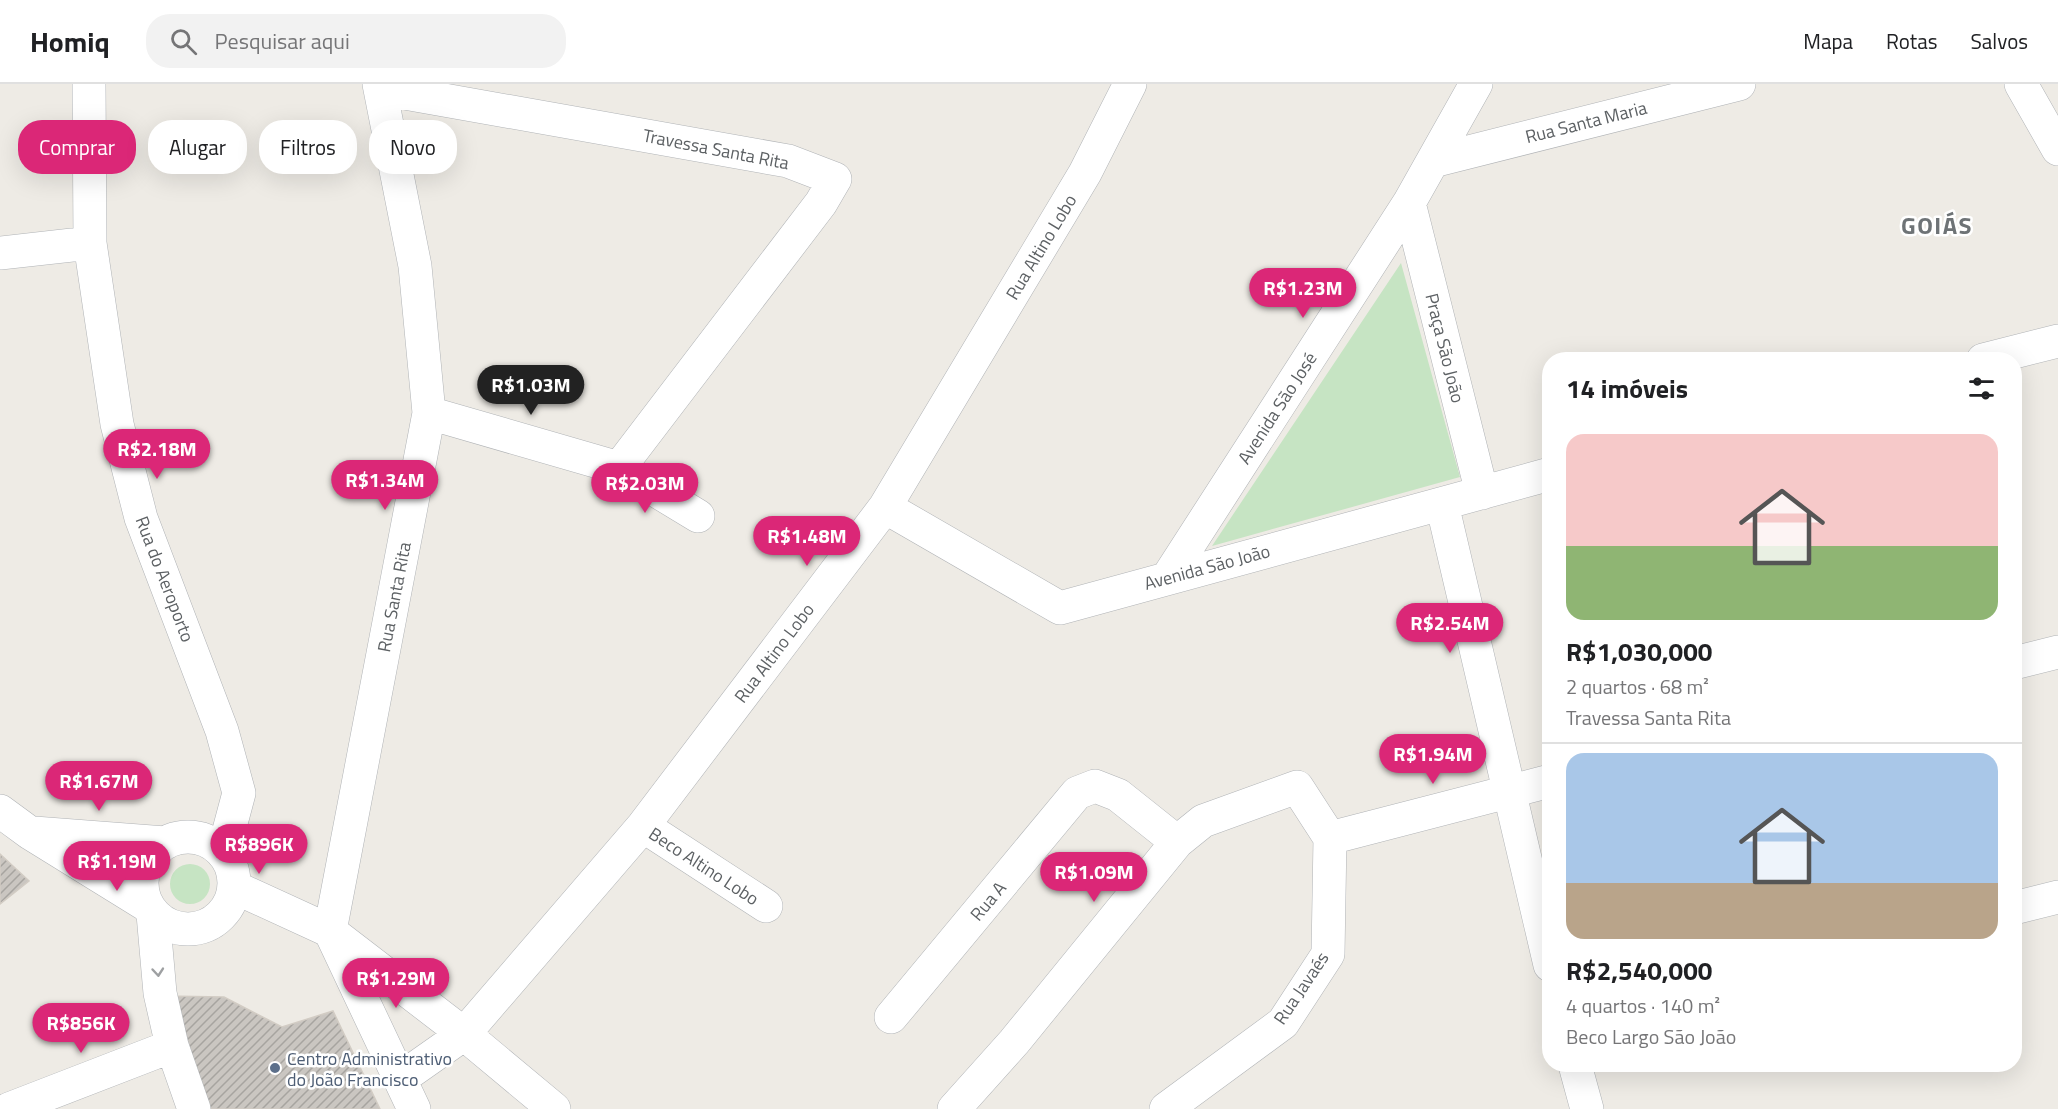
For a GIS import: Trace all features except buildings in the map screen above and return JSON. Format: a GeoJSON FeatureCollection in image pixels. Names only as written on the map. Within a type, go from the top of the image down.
{"type":"FeatureCollection","features":[{"type":"Feature","properties":{"kind":"street","name":"Rua do Aeroporto"},"geometry":{"type":"LineString","coordinates":[[88,84],[90,243],[117,424],[141,518],[222,731],[239,793],[223,853]]}},
{"type":"Feature","properties":{"kind":"street","name":"Rua Altino Lobo"},"geometry":{"type":"LineString","coordinates":[[400,1079],[464,1034],[643,826],[885,507],[1085,173],[1130,84]]}},
{"type":"Feature","properties":{"kind":"street","name":"Avenida São José"},"geometry":{"type":"LineString","coordinates":[[1168,577],[1409,203],[1476,84]]}},
{"type":"Feature","properties":{"kind":"street","name":"Rua Santa Maria"},"geometry":{"type":"LineString","coordinates":[[1433,161],[1739,84]]}},
{"type":"Feature","properties":{"kind":"street"},"geometry":{"type":"LineString","coordinates":[[2021,84],[2058,149]]}},
{"type":"Feature","properties":{"kind":"street","name":"Rua Santa Rita"},"geometry":{"type":"LineString","coordinates":[[330,931],[429,413],[415,266],[380,86]]}},
{"type":"Feature","properties":{"kind":"street","name":"Travessa Santa Rita"},"geometry":{"type":"LineString","coordinates":[[380,86],[788,161],[836,179],[821,203],[619,468]]}},
{"type":"Feature","properties":{"kind":"street","name":"Praça São João"},"geometry":{"type":"LineString","coordinates":[[1409,203],[1482,493]]}},
{"type":"Feature","properties":{"kind":"street"},"geometry":{"type":"LineString","coordinates":[[0,253],[90,243]]}},
{"type":"Feature","properties":{"kind":"street"},"geometry":{"type":"LineString","coordinates":[[2015,352],[2058,341]]}},
{"type":"Feature","properties":{"kind":"street"},"geometry":{"type":"LineString","coordinates":[[429,413],[619,468],[698,516]]}},
{"type":"Feature","properties":{"kind":"street","name":"Avenida São João"},"geometry":{"type":"LineString","coordinates":[[885,507],[1060,608],[1542,476]]}},
{"type":"Feature","properties":{"kind":"street"},"geometry":{"type":"LineString","coordinates":[[1442,504],[1542,932]]}},
{"type":"Feature","properties":{"kind":"street"},"geometry":{"type":"LineString","coordinates":[[2022,661],[2058,652]]}},
{"type":"Feature","properties":{"kind":"street"},"geometry":{"type":"LineString","coordinates":[[954,1109],[1014,1042],[1177,842],[1203,821],[1297,787],[1330,838],[1542,783]]}},
{"type":"Feature","properties":{"kind":"street","name":"Rua A"},"geometry":{"type":"LineString","coordinates":[[891,1017],[1077,793],[1095,786],[1118,795],[1177,842]]}},
{"type":"Feature","properties":{"kind":"street"},"geometry":{"type":"LineString","coordinates":[[0,812],[30,833],[176,928],[187,930],[202,928],[224,912],[234,887],[232,869],[223,853],[209,842],[192,837],[165,843],[30,833]]}},
{"type":"Feature","properties":{"kind":"street","name":"Beco Altino Lobo"},"geometry":{"type":"LineString","coordinates":[[643,826],[766,906]]}},
{"type":"Feature","properties":{"kind":"street","name":"Rua Javaés"},"geometry":{"type":"LineString","coordinates":[[1166,1109],[1283,1023],[1328,954],[1330,838]]}},
{"type":"Feature","properties":{"kind":"street"},"geometry":{"type":"LineString","coordinates":[[165,843],[152,855],[143,871],[142,889],[150,910],[160,993],[172,1046],[194,1109]]}},
{"type":"Feature","properties":{"kind":"street"},"geometry":{"type":"LineString","coordinates":[[234,887],[330,931],[464,1034],[554,1109]]}},
{"type":"Feature","properties":{"kind":"street"},"geometry":{"type":"LineString","coordinates":[[2022,906],[2058,897]]}},
{"type":"Feature","properties":{"kind":"street"},"geometry":{"type":"LineString","coordinates":[[330,931],[414,1109]]}},
{"type":"Feature","properties":{"kind":"street"},"geometry":{"type":"LineString","coordinates":[[9,1109],[172,1046]]}},
{"type":"Feature","properties":{"kind":"street"},"geometry":{"type":"LineString","coordinates":[[1577,1072],[1587,1109]]}},
{"type":"Feature","properties":{"kind":"green space"},"geometry":{"type":"Polygon","coordinates":[[[1401,263],[1460,477],[1212,546],[1401,263]]]}},
{"type":"Feature","properties":{"kind":"green space"},"geometry":{"type":"Polygon","coordinates":[[[190,864],[198,865],[204,870],[209,876],[209,892],[204,898],[198,903],[190,904],[182,903],[176,898],[171,892],[170,884],[171,876],[176,870],[182,865],[190,864]]]}},
{"type":"Feature","properties":{"kind":"place","name":"Centro Administrativo do João Francisco"},"geometry":{"type":"Point","coordinates":[275,1068]}},
{"type":"Feature","properties":{"kind":"district","name":"GOIÁS"},"geometry":{"type":"Point","coordinates":[1937,225]}}]}
